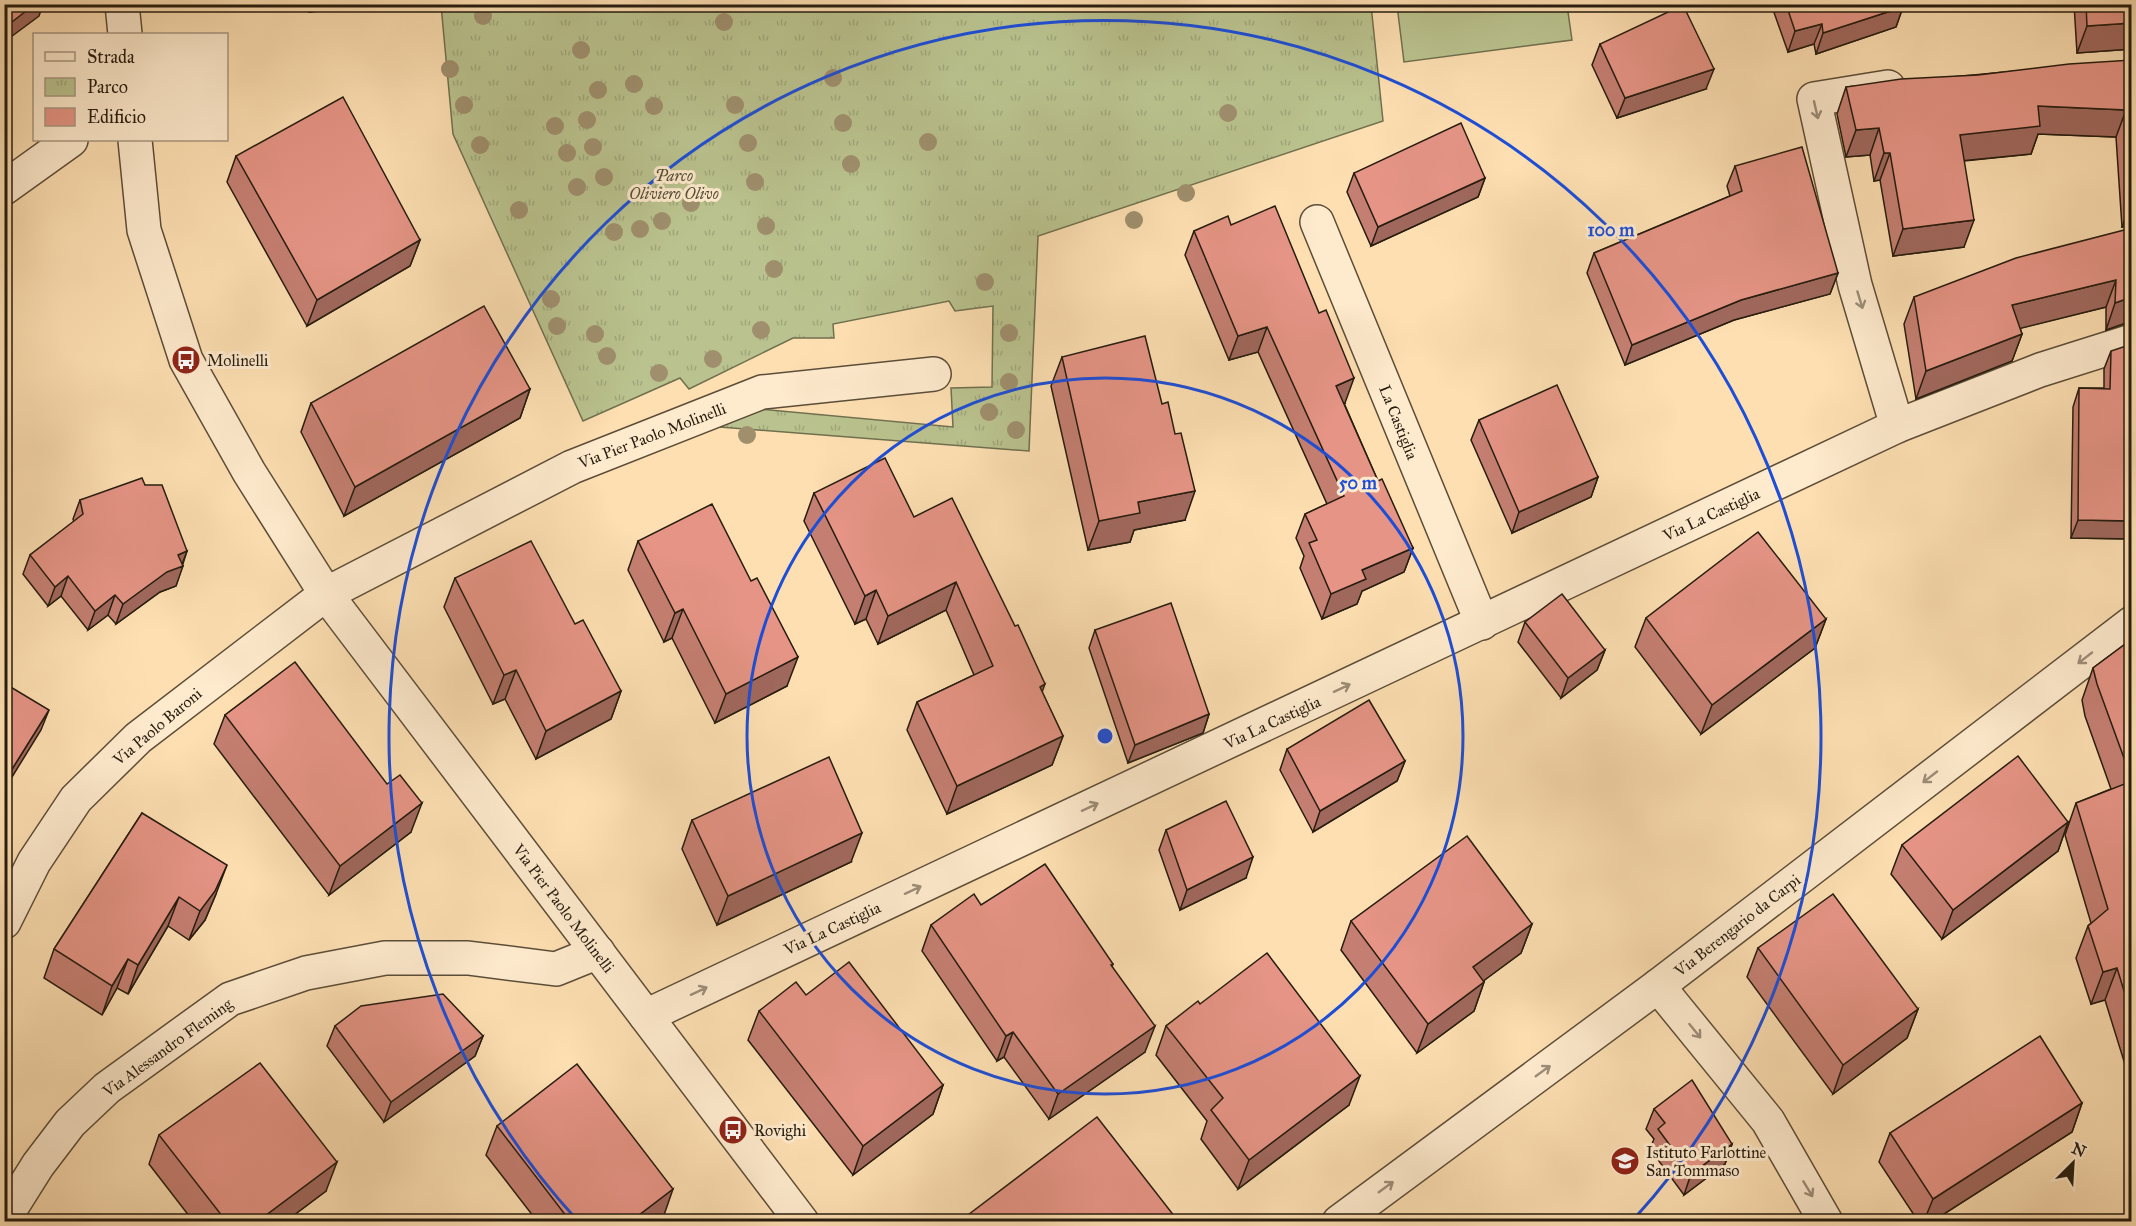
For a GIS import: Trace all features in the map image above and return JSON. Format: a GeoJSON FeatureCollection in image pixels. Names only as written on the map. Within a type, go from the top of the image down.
{"type":"FeatureCollection","features":[{"type":"Feature","properties":{"kind":"street"},"geometry":{"type":"LineString","coordinates":[[122,4],[125,33]]}},
{"type":"Feature","properties":{"kind":"street"},"geometry":{"type":"LineString","coordinates":[[1897,426],[1855,285],[1814,99],[1916,83]]}},
{"type":"Feature","properties":{"kind":"street"},"geometry":{"type":"LineString","coordinates":[[4,188],[71,141]]}},
{"type":"Feature","properties":{"kind":"street","name":"Via Pier Paolo Molinelli"},"geometry":{"type":"LineString","coordinates":[[135,141],[144,230],[186,360],[249,472],[326,594],[646,1016],[792,1218]]}},
{"type":"Feature","properties":{"kind":"street","name":"La Castiglia"},"geometry":{"type":"LineString","coordinates":[[1317,222],[1482,623]]}},
{"type":"Feature","properties":{"kind":"street","name":"Via La Castiglia"},"geometry":{"type":"LineString","coordinates":[[646,1016],[1897,426],[2040,370],[2132,341]]}},
{"type":"Feature","properties":{"kind":"street","name":"Via Pier Paolo Molinelli"},"geometry":{"type":"LineString","coordinates":[[326,594],[572,467],[762,392],[934,374]]}},
{"type":"Feature","properties":{"kind":"street","name":"Via Paolo Baroni"},"geometry":{"type":"LineString","coordinates":[[4,922],[34,862],[76,799],[138,738],[326,594]]}},
{"type":"Feature","properties":{"kind":"street","name":"Via Berengario da Carpi"},"geometry":{"type":"LineString","coordinates":[[1339,1221],[1658,986],[2132,622]]}},
{"type":"Feature","properties":{"kind":"street","name":"Via Alessandro Fleming"},"geometry":{"type":"LineString","coordinates":[[7,1212],[38,1165],[70,1123],[107,1088],[230,999],[306,973],[385,958],[468,958],[556,969],[598,952]]}},
{"type":"Feature","properties":{"kind":"street"},"geometry":{"type":"LineString","coordinates":[[1658,986],[1768,1121],[1826,1221]]}},
{"type":"Feature","properties":{"kind":"green space","name":"Parco Oliviero Olivo"},"geometry":{"type":"Polygon","coordinates":[[[441,5],[1371,5],[1383,121],[1038,236],[1029,451],[719,427],[758,409],[953,427],[951,388],[992,387],[993,306],[955,311],[949,301],[833,324],[834,338],[793,338],[689,389],[680,378],[583,421],[453,134],[441,5]]]}},
{"type":"Feature","properties":{"kind":"green space"},"geometry":{"type":"Polygon","coordinates":[[[1397,5],[1567,5],[1572,40],[1404,62],[1397,5]]]}},
{"type":"Feature","properties":{"kind":"building"},"geometry":{"type":"Polygon","coordinates":[[[4,4],[35,4],[4,28],[4,4]]]}},
{"type":"Feature","properties":{"kind":"building"},"geometry":{"type":"Polygon","coordinates":[[[1786,4],[1902,4],[1903,7],[1823,33],[1822,24],[1795,31],[1786,4]]]}},
{"type":"Feature","properties":{"kind":"building"},"geometry":{"type":"Polygon","coordinates":[[[2086,4],[2132,4],[2132,23],[2087,26],[2086,4]]]}},
{"type":"Feature","properties":{"kind":"building"},"geometry":{"type":"Polygon","coordinates":[[[1683,5],[1714,69],[1625,98],[1600,44],[1683,5]]]}},
{"type":"Feature","properties":{"kind":"building"},"geometry":{"type":"Polygon","coordinates":[[[2132,60],[2132,199],[2126,110],[2038,106],[2040,126],[1960,135],[1974,220],[1903,229],[1890,153],[1884,153],[1879,128],[1856,130],[1846,87],[1901,79],[1978,75],[2069,64],[2132,60]]]}},
{"type":"Feature","properties":{"kind":"building"},"geometry":{"type":"Polygon","coordinates":[[[343,97],[420,240],[317,300],[236,156],[343,97]]]}},
{"type":"Feature","properties":{"kind":"building"},"geometry":{"type":"Polygon","coordinates":[[[1461,123],[1485,178],[1378,227],[1354,173],[1461,123]]]}},
{"type":"Feature","properties":{"kind":"building"},"geometry":{"type":"Polygon","coordinates":[[[1802,147],[1838,273],[1741,300],[1632,345],[1594,253],[1742,191],[1735,166],[1802,147]]]}},
{"type":"Feature","properties":{"kind":"building"},"geometry":{"type":"Polygon","coordinates":[[[1275,206],[1319,313],[1326,310],[1354,378],[1336,386],[1378,481],[1382,479],[1413,548],[1362,570],[1366,579],[1331,594],[1309,543],[1317,540],[1305,514],[1344,496],[1267,327],[1238,336],[1194,231],[1228,216],[1231,225],[1275,206]]]}},
{"type":"Feature","properties":{"kind":"building"},"geometry":{"type":"Polygon","coordinates":[[[2132,228],[2132,297],[2115,303],[2116,280],[2012,305],[2022,334],[1926,371],[1914,297],[2016,258],[2132,228]]]}},
{"type":"Feature","properties":{"kind":"building"},"geometry":{"type":"Polygon","coordinates":[[[484,306],[530,389],[355,487],[311,403],[484,306]]]}},
{"type":"Feature","properties":{"kind":"building"},"geometry":{"type":"Polygon","coordinates":[[[1145,336],[1162,404],[1168,402],[1175,434],[1181,433],[1195,491],[1138,502],[1140,513],[1099,521],[1062,357],[1145,336]]]}},
{"type":"Feature","properties":{"kind":"building"},"geometry":{"type":"Polygon","coordinates":[[[2132,344],[2132,521],[2078,520],[2079,388],[2110,389],[2111,351],[2132,344]]]}},
{"type":"Feature","properties":{"kind":"building"},"geometry":{"type":"Polygon","coordinates":[[[1557,385],[1598,477],[1519,512],[1479,420],[1557,385]]]}},
{"type":"Feature","properties":{"kind":"building"},"geometry":{"type":"Polygon","coordinates":[[[885,458],[914,517],[952,498],[1015,626],[1018,625],[1045,684],[1040,687],[1063,736],[957,786],[917,702],[993,666],[956,582],[888,616],[876,590],[865,596],[814,493],[885,458]]]}},
{"type":"Feature","properties":{"kind":"building"},"geometry":{"type":"Polygon","coordinates":[[[142,478],[145,485],[162,485],[187,551],[178,555],[183,566],[167,572],[123,604],[115,595],[95,611],[68,576],[55,587],[30,555],[83,514],[80,500],[142,478]]]}},
{"type":"Feature","properties":{"kind":"building"},"geometry":{"type":"Polygon","coordinates":[[[712,504],[751,581],[757,578],[798,657],[726,694],[683,609],[675,613],[638,541],[712,504]]]}},
{"type":"Feature","properties":{"kind":"building"},"geometry":{"type":"Polygon","coordinates":[[[1758,532],[1826,619],[1712,705],[1646,618],[1758,532]]]}},
{"type":"Feature","properties":{"kind":"building"},"geometry":{"type":"Polygon","coordinates":[[[531,541],[575,624],[583,620],[621,691],[546,731],[516,670],[504,675],[455,578],[531,541]]]}},
{"type":"Feature","properties":{"kind":"building"},"geometry":{"type":"Polygon","coordinates":[[[1562,594],[1605,650],[1568,678],[1525,622],[1562,594]]]}},
{"type":"Feature","properties":{"kind":"building"},"geometry":{"type":"Polygon","coordinates":[[[1171,603],[1209,714],[1135,745],[1095,630],[1171,603]]]}},
{"type":"Feature","properties":{"kind":"building"},"geometry":{"type":"Polygon","coordinates":[[[2132,639],[2132,780],[2093,668],[2132,639]]]}},
{"type":"Feature","properties":{"kind":"building"},"geometry":{"type":"Polygon","coordinates":[[[295,662],[387,784],[400,775],[422,803],[340,866],[225,715],[295,662]]]}},
{"type":"Feature","properties":{"kind":"building"},"geometry":{"type":"Polygon","coordinates":[[[4,683],[49,710],[4,782],[4,683]]]}},
{"type":"Feature","properties":{"kind":"building"},"geometry":{"type":"Polygon","coordinates":[[[1369,700],[1405,761],[1320,811],[1287,749],[1369,700]]]}},
{"type":"Feature","properties":{"kind":"building"},"geometry":{"type":"Polygon","coordinates":[[[2018,756],[2068,822],[1953,910],[1902,845],[2018,756]]]}},
{"type":"Feature","properties":{"kind":"building"},"geometry":{"type":"Polygon","coordinates":[[[829,757],[862,833],[728,896],[692,820],[829,757]]]}},
{"type":"Feature","properties":{"kind":"building"},"geometry":{"type":"Polygon","coordinates":[[[2132,781],[2132,1017],[2117,968],[2103,972],[2088,926],[2108,909],[2076,803],[2132,781]]]}},
{"type":"Feature","properties":{"kind":"building"},"geometry":{"type":"Polygon","coordinates":[[[1226,801],[1253,857],[1187,890],[1166,830],[1226,801]]]}},
{"type":"Feature","properties":{"kind":"building"},"geometry":{"type":"Polygon","coordinates":[[[142,813],[227,865],[215,891],[200,911],[179,897],[138,965],[128,959],[112,986],[54,949],[142,813]]]}},
{"type":"Feature","properties":{"kind":"building"},"geometry":{"type":"Polygon","coordinates":[[[1467,836],[1532,924],[1473,967],[1484,982],[1428,1024],[1351,921],[1467,836]]]}},
{"type":"Feature","properties":{"kind":"building"},"geometry":{"type":"Polygon","coordinates":[[[1045,864],[1113,964],[1111,965],[1155,1026],[1058,1094],[1013,1032],[1006,1036],[931,925],[974,894],[981,905],[1045,864]]]}},
{"type":"Feature","properties":{"kind":"building"},"geometry":{"type":"Polygon","coordinates":[[[1833,894],[1918,1009],[1843,1065],[1758,948],[1833,894]]]}},
{"type":"Feature","properties":{"kind":"building"},"geometry":{"type":"Polygon","coordinates":[[[1267,953],[1360,1076],[1249,1160],[1211,1110],[1223,1098],[1166,1026],[1198,1001],[1200,1004],[1267,953]]]}},
{"type":"Feature","properties":{"kind":"building"},"geometry":{"type":"Polygon","coordinates":[[[849,962],[943,1085],[863,1146],[759,1011],[796,982],[806,995],[849,962]]]}},
{"type":"Feature","properties":{"kind":"building"},"geometry":{"type":"Polygon","coordinates":[[[443,994],[483,1036],[391,1102],[335,1026],[361,1006],[443,994]]]}},
{"type":"Feature","properties":{"kind":"building"},"geometry":{"type":"Polygon","coordinates":[[[2040,1036],[2082,1103],[1933,1199],[1890,1133],[2040,1036]]]}},
{"type":"Feature","properties":{"kind":"building"},"geometry":{"type":"Polygon","coordinates":[[[260,1063],[337,1162],[258,1221],[226,1221],[159,1135],[260,1063]]]}},
{"type":"Feature","properties":{"kind":"building"},"geometry":{"type":"Polygon","coordinates":[[[577,1064],[673,1189],[631,1221],[570,1221],[497,1126],[577,1064]]]}},
{"type":"Feature","properties":{"kind":"building"},"geometry":{"type":"Polygon","coordinates":[[[1692,1080],[1732,1144],[1691,1174],[1658,1129],[1665,1123],[1654,1109],[1692,1080]]]}},
{"type":"Feature","properties":{"kind":"building"},"geometry":{"type":"Polygon","coordinates":[[[1097,1117],[1175,1217],[1168,1221],[960,1221],[1097,1117]]]}},
{"type":"Feature","properties":{"kind":"building"},"geometry":{"type":"Polygon","coordinates":[[[2132,1213],[2132,1221],[2109,1221],[2132,1213]]]}},
{"type":"Feature","properties":{"kind":"place","name":"Molinelli"},"geometry":{"type":"Point","coordinates":[186,360]}},
{"type":"Feature","properties":{"kind":"place","name":"Rovighi"},"geometry":{"type":"Point","coordinates":[733,1130]}},
{"type":"Feature","properties":{"kind":"place","name":"Istituto Farlottine San Tommaso"},"geometry":{"type":"Point","coordinates":[1625,1161]}}]}
